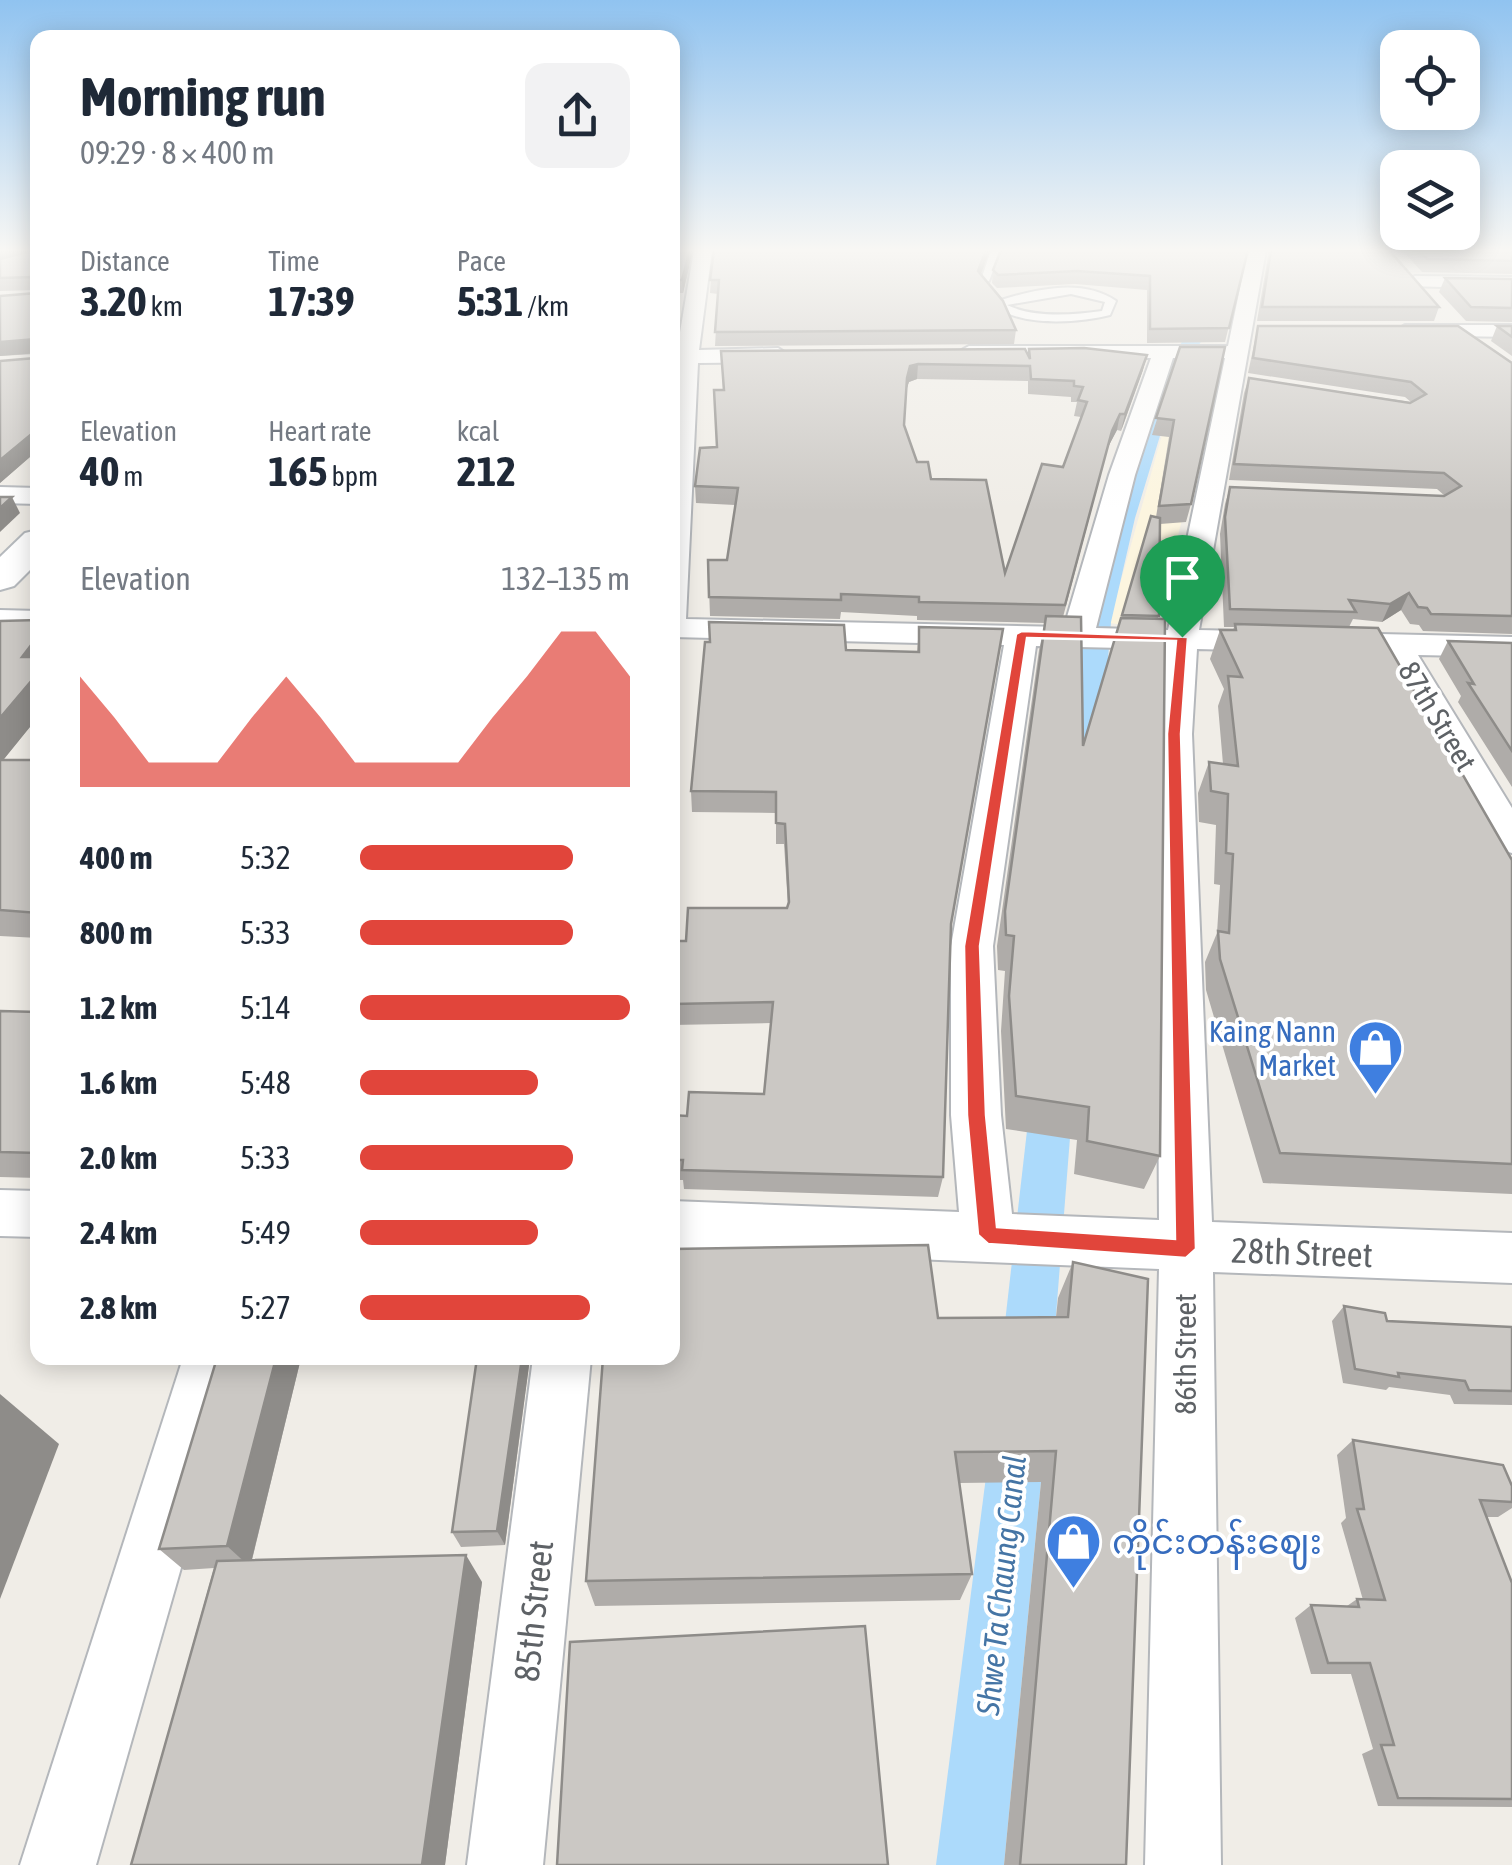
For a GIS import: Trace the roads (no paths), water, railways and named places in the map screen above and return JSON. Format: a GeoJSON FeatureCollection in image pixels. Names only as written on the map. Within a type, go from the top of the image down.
{"type":"FeatureCollection","features":[{"type":"Feature","properties":{"kind":"main road"},"geometry":{"type":"LineString","coordinates":[[0,578],[30,548]]}},
{"type":"Feature","properties":{"kind":"street","name":"86th Street"},"geometry":{"type":"LineString","coordinates":[[1182,1865],[1186,1249],[1174,734],[1166,637],[1227,494],[1243,337]]}},
{"type":"Feature","properties":{"kind":"street"},"geometry":{"type":"LineString","coordinates":[[1466,337],[1485,352]]}},
{"type":"Feature","properties":{"kind":"street"},"geometry":{"type":"LineString","coordinates":[[953,352],[1240,355]]}},
{"type":"Feature","properties":{"kind":"street"},"geometry":{"type":"LineString","coordinates":[[1079,635],[1122,476],[1171,352]]}},
{"type":"Feature","properties":{"kind":"street"},"geometry":{"type":"LineString","coordinates":[[680,356],[800,354]]}},
{"type":"Feature","properties":{"kind":"street"},"geometry":{"type":"LineString","coordinates":[[680,447],[680,547]]}},
{"type":"Feature","properties":{"kind":"street"},"geometry":{"type":"LineString","coordinates":[[0,496],[30,496]]}},
{"type":"Feature","properties":{"kind":"street"},"geometry":{"type":"LineString","coordinates":[[0,620],[30,620]]}},
{"type":"Feature","properties":{"kind":"street"},"geometry":{"type":"LineString","coordinates":[[680,628],[1512,647]]}},
{"type":"Feature","properties":{"kind":"street"},"geometry":{"type":"LineString","coordinates":[[1011,1236],[976,1115],[972,946],[1022,634]]}},
{"type":"Feature","properties":{"kind":"street","name":"87th Street"},"geometry":{"type":"LineString","coordinates":[[1395,644],[1507,822]]}},
{"type":"Feature","properties":{"kind":"street"},"geometry":{"type":"LineString","coordinates":[[0,1214],[30,1214]]}},
{"type":"Feature","properties":{"kind":"street","name":"28th Street"},"geometry":{"type":"LineString","coordinates":[[680,1226],[1011,1236],[1186,1249],[1512,1258]]}},
{"type":"Feature","properties":{"kind":"street"},"geometry":{"type":"LineString","coordinates":[[58,1865],[210,1365]]}},
{"type":"Feature","properties":{"kind":"street","name":"85th Street"},"geometry":{"type":"LineString","coordinates":[[504,1865],[561,1365]]}},
{"type":"Feature","properties":{"kind":"waterway","name":"Shwe Ta Chaung Canal"},"geometry":{"type":"LineString","coordinates":[[1082,783],[1097,622],[1123,518],[1167,380],[1195,337]]}},
{"type":"Feature","properties":{"kind":"waterway","name":"Shwe Ta Chaung Canal"},"geometry":{"type":"LineString","coordinates":[[1026,1366],[1053,1087]]}},
{"type":"Feature","properties":{"kind":"waterway","name":"Shwe Ta Chaung Canal"},"geometry":{"type":"LineString","coordinates":[[970,1865],[1019,1430]]}},
{"type":"Feature","properties":{"kind":"place","name":"Kaing Nann Market"},"geometry":{"type":"Point","coordinates":[1375,1097]}},
{"type":"Feature","properties":{"kind":"place","name":"ကိုင်းတန်းဈေး"},"geometry":{"type":"Point","coordinates":[1073,1590]}}]}
